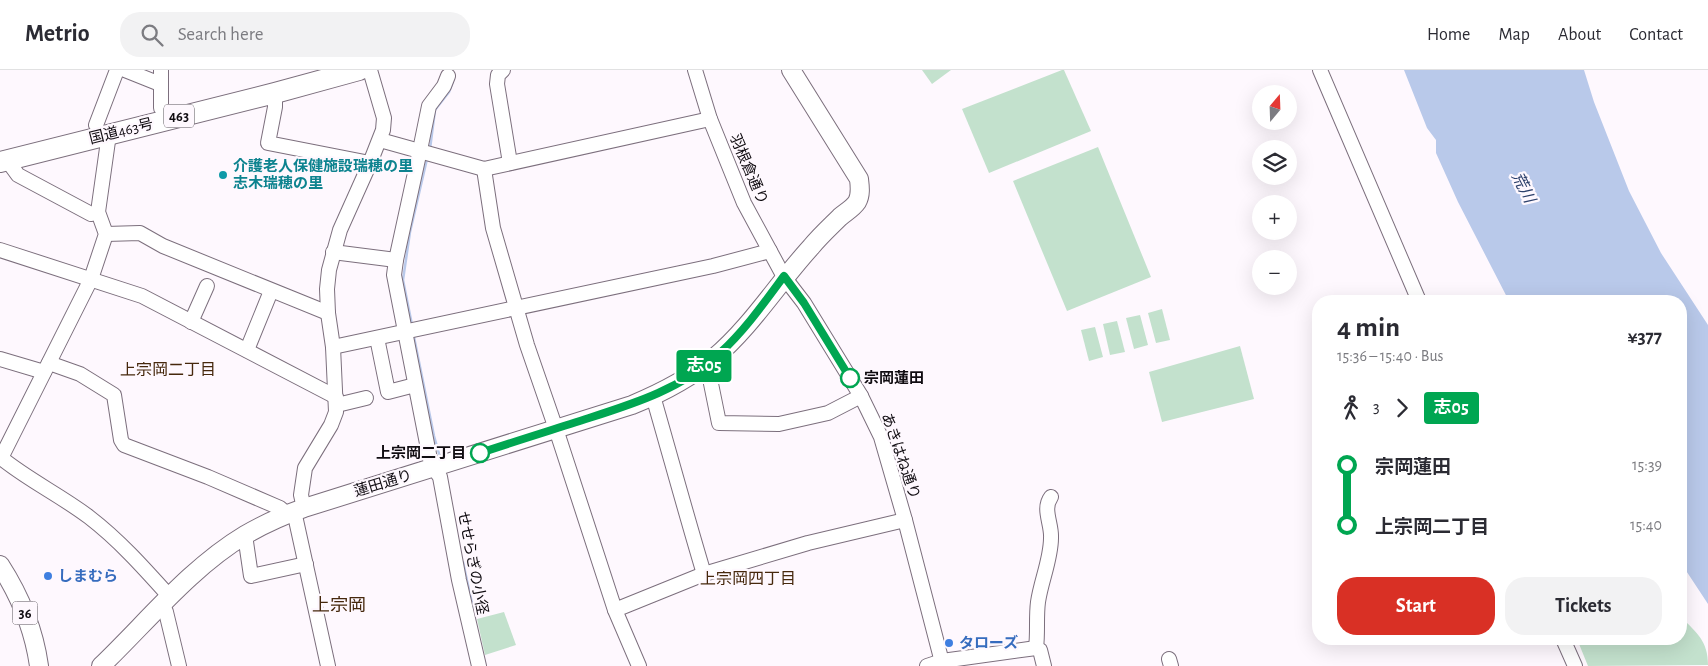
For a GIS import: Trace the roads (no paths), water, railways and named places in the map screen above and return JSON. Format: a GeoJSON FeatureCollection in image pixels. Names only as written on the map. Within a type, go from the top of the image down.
{"type":"FeatureCollection","features":[{"type":"Feature","properties":{"kind":"highway","name":"国道463号"},"geometry":{"type":"LineString","coordinates":[[103,129],[161,108],[308,70]]}},
{"type":"Feature","properties":{"kind":"highway","name":"国道463号"},"geometry":{"type":"LineString","coordinates":[[2,157],[103,129],[274,93],[358,70]]}},
{"type":"Feature","properties":{"kind":"main road","name":"蓮田通り"},"geometry":{"type":"LineString","coordinates":[[101,666],[205,564],[245,535],[295,511],[632,405],[680,382],[707,364],[746,326],[784,276],[826,230],[857,201],[860,187],[859,179],[791,70]]}},
{"type":"Feature","properties":{"kind":"main road","name":"36"},"geometry":{"type":"LineString","coordinates":[[0,565],[11,582],[25,612],[39,666]]}},
{"type":"Feature","properties":{"kind":"street"},"geometry":{"type":"LineString","coordinates":[[117,70],[103,129],[98,212],[106,234],[91,279],[1,458],[18,472],[89,517],[127,550],[166,601],[166,612],[179,666]]}},
{"type":"Feature","properties":{"kind":"street"},"geometry":{"type":"LineString","coordinates":[[125,70],[160,84]]}},
{"type":"Feature","properties":{"kind":"street"},"geometry":{"type":"LineString","coordinates":[[161,70],[161,108]]}},
{"type":"Feature","properties":{"kind":"street"},"geometry":{"type":"LineString","coordinates":[[328,666],[295,511],[301,495],[305,468],[331,425],[336,412],[333,347],[326,289],[333,252],[340,230],[380,140],[384,118],[370,70]]}},
{"type":"Feature","properties":{"kind":"street"},"geometry":{"type":"LineString","coordinates":[[503,70],[498,75],[497,84],[510,163]]}},
{"type":"Feature","properties":{"kind":"street","name":"羽根倉通り"},"geometry":{"type":"LineString","coordinates":[[695,70],[710,119],[744,203],[784,276]]}},
{"type":"Feature","properties":{"kind":"street"},"geometry":{"type":"LineString","coordinates":[[1320,70],[1416,295]]}},
{"type":"Feature","properties":{"kind":"street","name":"せせらぎの小径"},"geometry":{"type":"LineString","coordinates":[[448,76],[444,86],[428,106],[394,275],[415,385],[434,468],[440,477],[459,580],[479,666]]}},
{"type":"Feature","properties":{"kind":"street"},"geometry":{"type":"LineString","coordinates":[[274,93],[275,106],[268,143],[370,163]]}},
{"type":"Feature","properties":{"kind":"street"},"geometry":{"type":"LineString","coordinates":[[380,140],[484,169],[710,119]]}},
{"type":"Feature","properties":{"kind":"street"},"geometry":{"type":"LineString","coordinates":[[2,157],[18,175],[91,214],[98,212]]}},
{"type":"Feature","properties":{"kind":"street"},"geometry":{"type":"LineString","coordinates":[[484,169],[493,228],[527,345],[615,610],[638,666]]}},
{"type":"Feature","properties":{"kind":"street"},"geometry":{"type":"LineString","coordinates":[[106,234],[140,233],[164,246],[328,313]]}},
{"type":"Feature","properties":{"kind":"street"},"geometry":{"type":"LineString","coordinates":[[0,250],[142,296],[247,350],[336,401],[366,398]]}},
{"type":"Feature","properties":{"kind":"street"},"geometry":{"type":"LineString","coordinates":[[333,347],[713,266],[770,251]]}},
{"type":"Feature","properties":{"kind":"street"},"geometry":{"type":"LineString","coordinates":[[333,252],[396,260]]}},
{"type":"Feature","properties":{"kind":"street","name":"あきはね通り"},"geometry":{"type":"LineString","coordinates":[[784,276],[804,303],[861,396],[880,436],[905,520],[943,664]]}},
{"type":"Feature","properties":{"kind":"street"},"geometry":{"type":"LineString","coordinates":[[191,322],[207,286]]}},
{"type":"Feature","properties":{"kind":"street"},"geometry":{"type":"LineString","coordinates":[[247,350],[272,291]]}},
{"type":"Feature","properties":{"kind":"street"},"geometry":{"type":"LineString","coordinates":[[377,338],[388,392],[415,385]]}},
{"type":"Feature","properties":{"kind":"street"},"geometry":{"type":"LineString","coordinates":[[0,359],[80,374],[114,395],[124,445],[208,477],[280,508],[295,511]]}},
{"type":"Feature","properties":{"kind":"street"},"geometry":{"type":"LineString","coordinates":[[707,364],[719,423],[779,424],[828,413],[861,396]]}},
{"type":"Feature","properties":{"kind":"street"},"geometry":{"type":"LineString","coordinates":[[653,396],[704,574]]}},
{"type":"Feature","properties":{"kind":"street"},"geometry":{"type":"LineString","coordinates":[[1036,648],[1038,603],[1051,541],[1047,508],[1051,497]]}},
{"type":"Feature","properties":{"kind":"street"},"geometry":{"type":"LineString","coordinates":[[615,610],[704,574],[808,543],[905,520]]}},
{"type":"Feature","properties":{"kind":"street"},"geometry":{"type":"LineString","coordinates":[[245,535],[251,576],[306,564]]}},
{"type":"Feature","properties":{"kind":"street"},"geometry":{"type":"LineString","coordinates":[[1566,645],[1575,666]]}},
{"type":"Feature","properties":{"kind":"street"},"geometry":{"type":"LineString","coordinates":[[927,666],[1036,648],[1040,650],[1044,666]]}},
{"type":"Feature","properties":{"kind":"water","name":"荒川"},"geometry":{"type":"Polygon","coordinates":[[[1404,70],[1584,70],[1594,102],[1629,191],[1661,253],[1708,325],[1708,604],[1687,572],[1687,295],[1506,295],[1458,202],[1436,153],[1436,140],[1427,128],[1404,70]]]}},
{"type":"Feature","properties":{"kind":"waterway"},"geometry":{"type":"LineString","coordinates":[[430,149],[435,110],[449,92],[453,81]]}},
{"type":"Feature","properties":{"kind":"waterway"},"geometry":{"type":"LineString","coordinates":[[412,325],[403,280],[410,232],[427,159]]}},
{"type":"Feature","properties":{"kind":"waterway"},"geometry":{"type":"LineString","coordinates":[[414,337],[440,457]]}},
{"type":"Feature","properties":{"kind":"waterway"},"geometry":{"type":"LineString","coordinates":[[463,562],[473,608]]}},
{"type":"Feature","properties":{"kind":"place","name":"介護老人保健施設瑞穂の里 志木瑞穂の里"},"geometry":{"type":"Point","coordinates":[223,175]}},
{"type":"Feature","properties":{"kind":"place","name":"宗岡蓮田"},"geometry":{"type":"Point","coordinates":[850,378]}},
{"type":"Feature","properties":{"kind":"place","name":"上宗岡二丁目"},"geometry":{"type":"Point","coordinates":[480,453]}},
{"type":"Feature","properties":{"kind":"place","name":"しまむら"},"geometry":{"type":"Point","coordinates":[48,576]}},
{"type":"Feature","properties":{"kind":"place","name":"タローズ"},"geometry":{"type":"Point","coordinates":[949,643]}},
{"type":"Feature","properties":{"kind":"district","name":"上宗岡二丁目"},"geometry":{"type":"Point","coordinates":[168,369]}},
{"type":"Feature","properties":{"kind":"district","name":"上宗岡四丁目"},"geometry":{"type":"Point","coordinates":[748,578]}},
{"type":"Feature","properties":{"kind":"district","name":"上宗岡"},"geometry":{"type":"Point","coordinates":[339,605]}}]}
